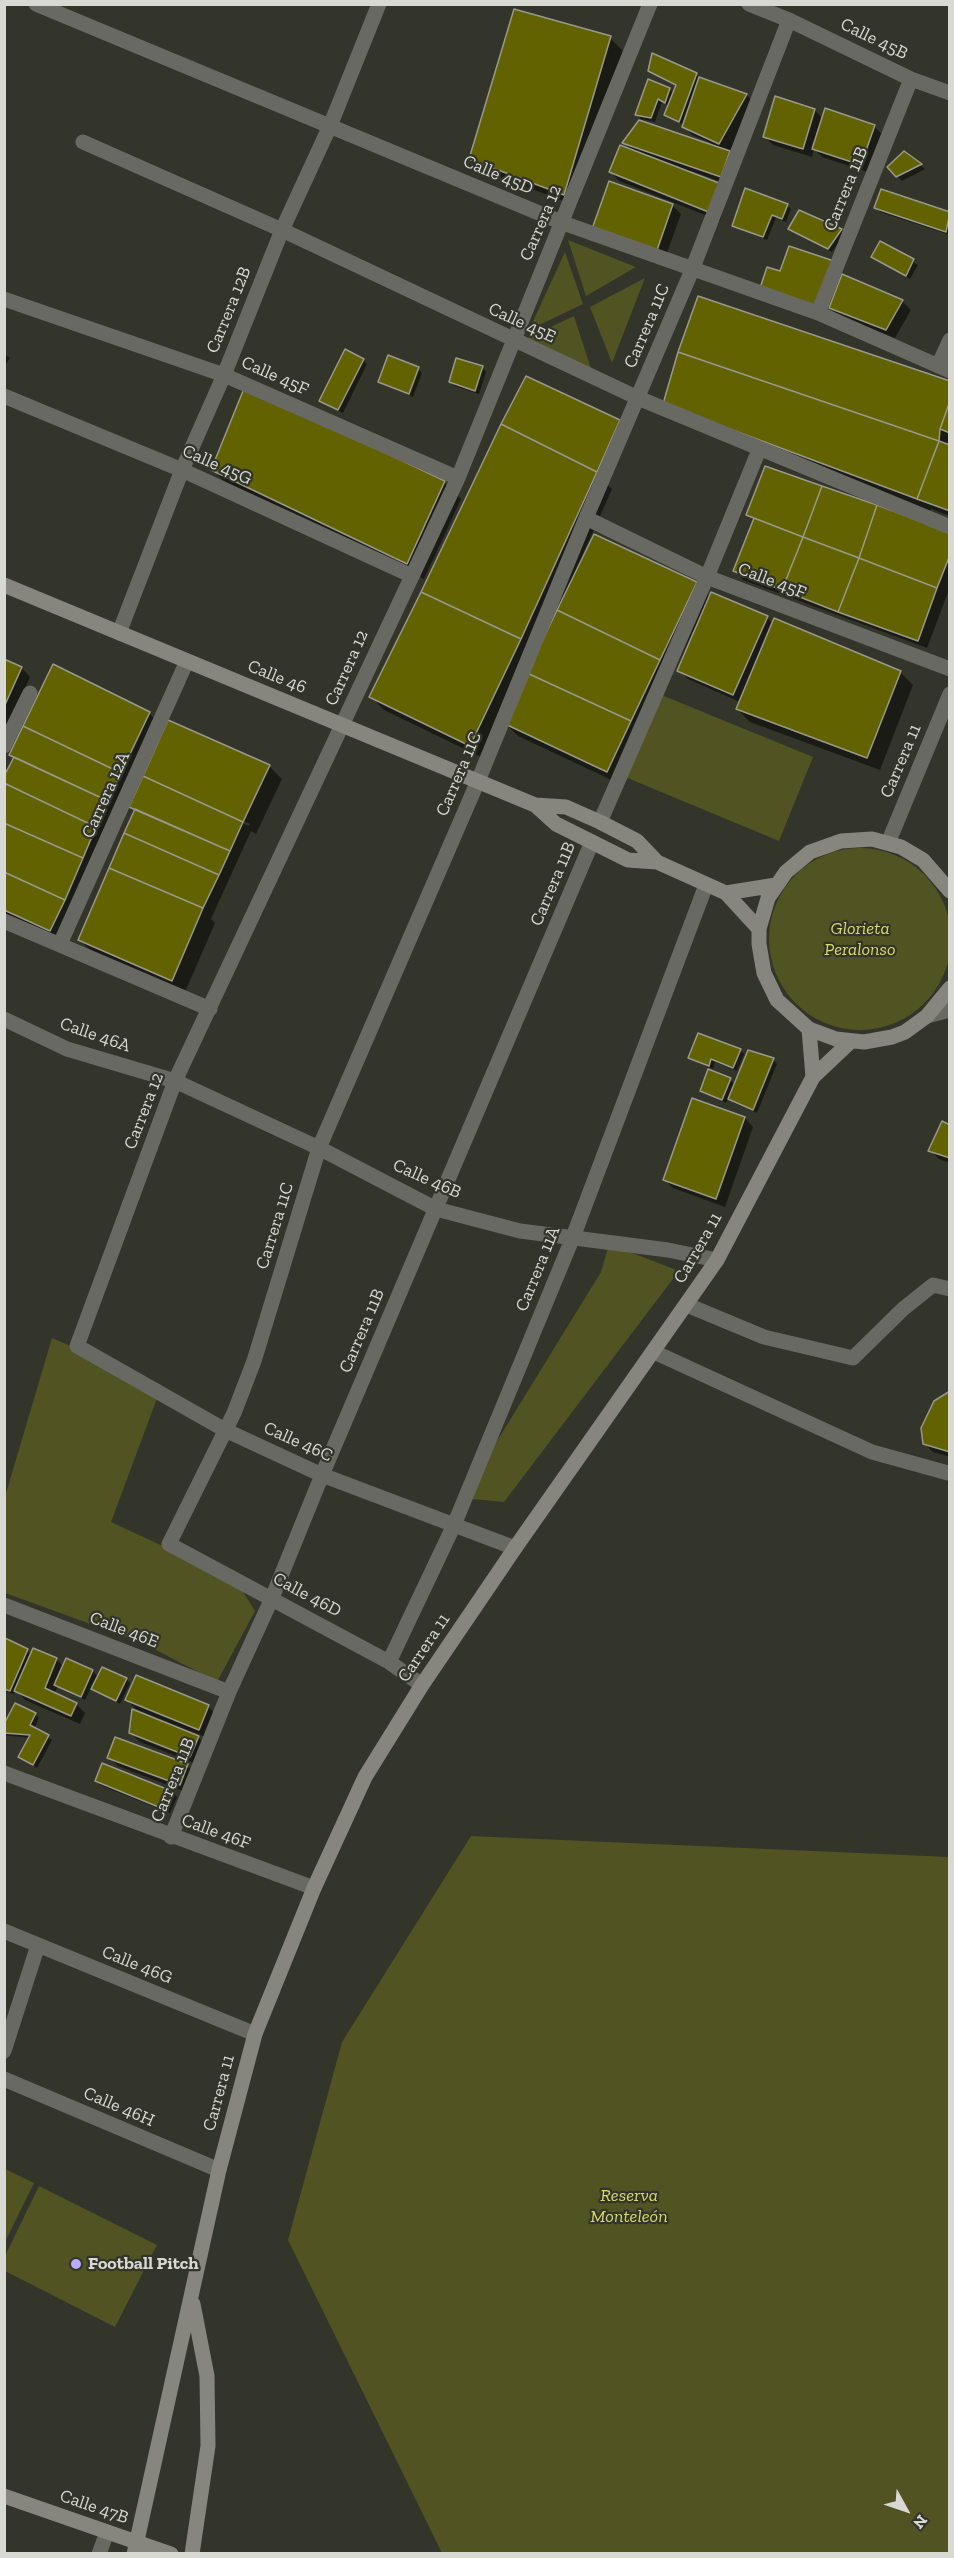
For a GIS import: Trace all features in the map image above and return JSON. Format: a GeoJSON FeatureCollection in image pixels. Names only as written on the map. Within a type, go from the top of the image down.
{"type":"FeatureCollection","features":[{"type":"Feature","properties":{"kind":"street","name":"Calle 45D"},"geometry":{"type":"LineString","coordinates":[[36,4],[563,223],[818,313],[944,368]]}},
{"type":"Feature","properties":{"kind":"street","name":"Carrera 12B"},"geometry":{"type":"LineString","coordinates":[[119,633],[182,470],[224,375],[282,230],[330,126],[379,4]]}},
{"type":"Feature","properties":{"kind":"street","name":"Carrera 12"},"geometry":{"type":"LineString","coordinates":[[77,1346],[176,1081],[343,726],[410,575],[458,478],[650,4]]}},
{"type":"Feature","properties":{"kind":"street","name":"Calle 45B"},"geometry":{"type":"LineString","coordinates":[[748,4],[789,20],[911,79],[950,93]]}},
{"type":"Feature","properties":{"kind":"street","name":"Carrera 11C"},"geometry":{"type":"LineString","coordinates":[[170,1544],[225,1430],[254,1361],[320,1148],[478,781],[586,518],[639,398],[692,270],[789,20]]}},
{"type":"Feature","properties":{"kind":"street","name":"Carrera 11B"},"geometry":{"type":"LineString","coordinates":[[818,313],[911,79]]}},
{"type":"Feature","properties":{"kind":"street","name":"Calle 45E"},"geometry":{"type":"LineString","coordinates":[[83,141],[282,230],[513,341],[639,398],[759,450],[950,527]]}},
{"type":"Feature","properties":{"kind":"street","name":"Calle 45F"},"geometry":{"type":"LineString","coordinates":[[4,299],[224,375],[458,478]]}},
{"type":"Feature","properties":{"kind":"street"},"geometry":{"type":"LineString","coordinates":[[944,368],[950,340]]}},
{"type":"Feature","properties":{"kind":"street","name":"Calle 45G"},"geometry":{"type":"LineString","coordinates":[[4,396],[182,470],[410,575]]}},
{"type":"Feature","properties":{"kind":"street"},"geometry":{"type":"LineString","coordinates":[[600,822],[707,577],[759,450]]}},
{"type":"Feature","properties":{"kind":"street","name":"Calle 45F"},"geometry":{"type":"LineString","coordinates":[[586,518],[707,577],[950,669]]}},
{"type":"Feature","properties":{"kind":"street","name":"Calle 46"},"geometry":{"type":"LineString","coordinates":[[4,585],[535,805],[566,807],[637,841],[657,862]]}},
{"type":"Feature","properties":{"kind":"street","name":"Carrera 12A"},"geometry":{"type":"LineString","coordinates":[[60,944],[187,661]]}},
{"type":"Feature","properties":{"kind":"street"},"geometry":{"type":"LineString","coordinates":[[4,747],[30,693]]}},
{"type":"Feature","properties":{"kind":"street","name":"Carrera 11"},"geometry":{"type":"LineString","coordinates":[[888,843],[950,694]]}},
{"type":"Feature","properties":{"kind":"street","name":"Calle 46"},"geometry":{"type":"LineString","coordinates":[[535,805],[556,824],[628,860],[657,862],[726,893],[759,929]]}},
{"type":"Feature","properties":{"kind":"street"},"geometry":{"type":"LineString","coordinates":[[950,891],[923,860],[888,843],[856,839],[825,845],[797,861],[776,885],[768,898],[759,929],[760,959],[770,987],[787,1011],[809,1029],[850,1042],[892,1037],[917,1025],[950,988]]}},
{"type":"Feature","properties":{"kind":"street","name":"Carrera 11B"},"geometry":{"type":"LineString","coordinates":[[171,1837],[230,1692],[272,1598],[322,1475],[592,842]]}},
{"type":"Feature","properties":{"kind":"street","name":"Carrera 11A"},"geometry":{"type":"LineString","coordinates":[[389,1662],[454,1525],[573,1237],[706,885]]}},
{"type":"Feature","properties":{"kind":"street"},"geometry":{"type":"LineString","coordinates":[[726,893],[776,885]]}},
{"type":"Feature","properties":{"kind":"street"},"geometry":{"type":"LineString","coordinates":[[4,921],[210,1009]]}},
{"type":"Feature","properties":{"kind":"street"},"geometry":{"type":"LineString","coordinates":[[927,1016],[950,1010]]}},
{"type":"Feature","properties":{"kind":"street","name":"Calle 46A"},"geometry":{"type":"LineString","coordinates":[[4,1019],[67,1049],[176,1081]]}},
{"type":"Feature","properties":{"kind":"street"},"geometry":{"type":"LineString","coordinates":[[809,1029],[813,1077]]}},
{"type":"Feature","properties":{"kind":"street","name":"Carrera 11"},"geometry":{"type":"LineString","coordinates":[[135,2548],[219,2170],[255,2034],[314,1888],[365,1777],[422,1685],[515,1548],[717,1260],[813,1077],[850,1042]]}},
{"type":"Feature","properties":{"kind":"street","name":"Calle 46B"},"geometry":{"type":"LineString","coordinates":[[176,1081],[320,1148],[436,1209],[520,1231],[668,1250],[717,1260]]}},
{"type":"Feature","properties":{"kind":"street"},"geometry":{"type":"LineString","coordinates":[[687,1305],[764,1337],[853,1358],[903,1309],[933,1285],[950,1289]]}},
{"type":"Feature","properties":{"kind":"street","name":"Calle 46C"},"geometry":{"type":"LineString","coordinates":[[77,1346],[225,1430],[322,1475],[515,1548]]}},
{"type":"Feature","properties":{"kind":"street"},"geometry":{"type":"LineString","coordinates":[[654,1352],[872,1452],[948,1473]]}},
{"type":"Feature","properties":{"kind":"street","name":"Calle 46D"},"geometry":{"type":"LineString","coordinates":[[170,1544],[389,1662],[422,1685]]}},
{"type":"Feature","properties":{"kind":"street","name":"Calle 46E"},"geometry":{"type":"LineString","coordinates":[[4,1605],[230,1692]]}},
{"type":"Feature","properties":{"kind":"street","name":"Calle 46F"},"geometry":{"type":"LineString","coordinates":[[4,1773],[171,1837],[314,1888]]}},
{"type":"Feature","properties":{"kind":"street","name":"Calle 46G"},"geometry":{"type":"LineString","coordinates":[[4,1931],[255,2034]]}},
{"type":"Feature","properties":{"kind":"street"},"geometry":{"type":"LineString","coordinates":[[4,2051],[38,1945]]}},
{"type":"Feature","properties":{"kind":"street","name":"Calle 46H"},"geometry":{"type":"LineString","coordinates":[[4,2079],[219,2170]]}},
{"type":"Feature","properties":{"kind":"street","name":"Carrera 11"},"geometry":{"type":"LineString","coordinates":[[192,2298],[207,2376],[208,2446],[192,2553]]}},
{"type":"Feature","properties":{"kind":"street","name":"Calle 47B"},"geometry":{"type":"LineString","coordinates":[[4,2496],[107,2532],[135,2548],[171,2553]]}},
{"type":"Feature","properties":{"kind":"street"},"geometry":{"type":"LineString","coordinates":[[99,2553],[107,2532]]}},
{"type":"Feature","properties":{"kind":"green space"},"geometry":{"type":"Polygon","coordinates":[[[568,240],[636,267],[586,296],[568,240]]]}},
{"type":"Feature","properties":{"kind":"green space"},"geometry":{"type":"Polygon","coordinates":[[[565,252],[583,304],[529,330],[565,252]]]}},
{"type":"Feature","properties":{"kind":"green space"},"geometry":{"type":"Polygon","coordinates":[[[645,278],[612,363],[590,307],[645,278]]]}},
{"type":"Feature","properties":{"kind":"green space"},"geometry":{"type":"Polygon","coordinates":[[[574,316],[591,369],[523,340],[574,316]]]}},
{"type":"Feature","properties":{"kind":"green space"},"geometry":{"type":"Polygon","coordinates":[[[659,694],[813,757],[779,841],[625,777],[659,694]]]}},
{"type":"Feature","properties":{"kind":"green space","name":"Glorieta Peralonso"},"geometry":{"type":"Polygon","coordinates":[[[860,848],[895,855],[911,863],[924,875],[936,888],[944,904],[951,939],[944,974],[936,990],[924,1003],[911,1015],[895,1023],[860,1030],[825,1023],[809,1015],[796,1003],[784,990],[776,974],[769,939],[776,904],[784,888],[796,875],[809,863],[825,855],[860,848]]]}},
{"type":"Feature","properties":{"kind":"green space"},"geometry":{"type":"Polygon","coordinates":[[[609,1244],[679,1271],[504,1502],[462,1498],[601,1272],[609,1244]]]}},
{"type":"Feature","properties":{"kind":"green space"},"geometry":{"type":"Polygon","coordinates":[[[52,1338],[162,1385],[111,1522],[236,1580],[255,1611],[217,1682],[143,1643],[5,1593],[4,1500],[52,1338]]]}},
{"type":"Feature","properties":{"kind":"green space","name":"Reserva Monteleón"},"geometry":{"type":"Polygon","coordinates":[[[471,1836],[949,1857],[949,2553],[442,2553],[288,2240],[342,2042],[471,1836]]]}},
{"type":"Feature","properties":{"kind":"green space"},"geometry":{"type":"Polygon","coordinates":[[[5,2169],[34,2183],[5,2242],[5,2169]]]}},
{"type":"Feature","properties":{"kind":"green space","name":"Football Pitch"},"geometry":{"type":"Polygon","coordinates":[[[39,2186],[157,2245],[115,2327],[5,2271],[5,2256],[39,2186]]]}},
{"type":"Feature","properties":{"kind":"building"},"geometry":{"type":"Polygon","coordinates":[[[514,9],[611,36],[564,195],[469,159],[514,9]]]}},
{"type":"Feature","properties":{"kind":"building"},"geometry":{"type":"Polygon","coordinates":[[[652,53],[697,73],[679,122],[664,115],[676,85],[648,71],[652,53]]]}},
{"type":"Feature","properties":{"kind":"building"},"geometry":{"type":"Polygon","coordinates":[[[699,77],[747,94],[719,144],[682,127],[699,77]]]}},
{"type":"Feature","properties":{"kind":"building"},"geometry":{"type":"Polygon","coordinates":[[[648,79],[670,88],[665,103],[658,99],[651,118],[635,115],[648,79]]]}},
{"type":"Feature","properties":{"kind":"building"},"geometry":{"type":"Polygon","coordinates":[[[775,96],[815,109],[803,149],[763,137],[775,96]]]}},
{"type":"Feature","properties":{"kind":"building"},"geometry":{"type":"Polygon","coordinates":[[[825,108],[875,125],[861,165],[812,149],[825,108]]]}},
{"type":"Feature","properties":{"kind":"building"},"geometry":{"type":"Polygon","coordinates":[[[639,120],[730,151],[721,177],[622,143],[639,120]]]}},
{"type":"Feature","properties":{"kind":"building"},"geometry":{"type":"Polygon","coordinates":[[[620,145],[719,183],[711,213],[609,172],[620,145]]]}},
{"type":"Feature","properties":{"kind":"building"},"geometry":{"type":"Polygon","coordinates":[[[904,151],[922,164],[896,177],[887,167],[904,151]]]}},
{"type":"Feature","properties":{"kind":"building"},"geometry":{"type":"Polygon","coordinates":[[[609,181],[673,204],[656,253],[592,229],[609,181]]]}},
{"type":"Feature","properties":{"kind":"building"},"geometry":{"type":"Polygon","coordinates":[[[745,188],[788,204],[782,219],[772,215],[763,237],[732,226],[745,188]]]}},
{"type":"Feature","properties":{"kind":"building"},"geometry":{"type":"Polygon","coordinates":[[[881,189],[950,212],[946,232],[874,208],[881,189]]]}},
{"type":"Feature","properties":{"kind":"building"},"geometry":{"type":"Polygon","coordinates":[[[799,210],[842,229],[828,249],[788,229],[799,210]]]}},
{"type":"Feature","properties":{"kind":"building"},"geometry":{"type":"Polygon","coordinates":[[[880,241],[914,259],[906,276],[871,257],[880,241]]]}},
{"type":"Feature","properties":{"kind":"building"},"geometry":{"type":"Polygon","coordinates":[[[789,246],[834,261],[816,310],[759,291],[767,267],[780,271],[789,246]]]}},
{"type":"Feature","properties":{"kind":"building"},"geometry":{"type":"Polygon","coordinates":[[[842,274],[903,300],[886,330],[829,308],[842,274]]]}},
{"type":"Feature","properties":{"kind":"building"},"geometry":{"type":"Polygon","coordinates":[[[698,296],[950,381],[950,401],[940,429],[939,441],[678,352],[698,296]]]}},
{"type":"Feature","properties":{"kind":"building"},"geometry":{"type":"Polygon","coordinates":[[[345,349],[364,359],[338,410],[319,401],[345,349]]]}},
{"type":"Feature","properties":{"kind":"building"},"geometry":{"type":"Polygon","coordinates":[[[678,352],[939,441],[917,499],[663,404],[678,352]]]}},
{"type":"Feature","properties":{"kind":"building"},"geometry":{"type":"Polygon","coordinates":[[[388,355],[419,367],[409,394],[378,382],[388,355]]]}},
{"type":"Feature","properties":{"kind":"building"},"geometry":{"type":"Polygon","coordinates":[[[456,358],[483,366],[475,391],[449,382],[456,358]]]}},
{"type":"Feature","properties":{"kind":"building"},"geometry":{"type":"Polygon","coordinates":[[[526,376],[620,420],[597,472],[501,424],[526,376]]]}},
{"type":"Feature","properties":{"kind":"building"},"geometry":{"type":"Polygon","coordinates":[[[245,386],[445,481],[407,564],[211,470],[245,386]]]}},
{"type":"Feature","properties":{"kind":"building"},"geometry":{"type":"Polygon","coordinates":[[[950,401],[950,433],[940,429],[950,401]]]}},
{"type":"Feature","properties":{"kind":"building"},"geometry":{"type":"Polygon","coordinates":[[[501,424],[597,472],[521,639],[421,592],[501,424]]]}},
{"type":"Feature","properties":{"kind":"building"},"geometry":{"type":"Polygon","coordinates":[[[939,441],[950,445],[950,511],[917,499],[939,441]]]}},
{"type":"Feature","properties":{"kind":"building"},"geometry":{"type":"Polygon","coordinates":[[[765,466],[822,486],[803,537],[746,515],[765,466]]]}},
{"type":"Feature","properties":{"kind":"building"},"geometry":{"type":"Polygon","coordinates":[[[822,486],[877,505],[859,558],[803,537],[822,486]]]}},
{"type":"Feature","properties":{"kind":"building"},"geometry":{"type":"Polygon","coordinates":[[[877,505],[950,532],[950,555],[937,588],[859,558],[877,505]]]}},
{"type":"Feature","properties":{"kind":"building"},"geometry":{"type":"Polygon","coordinates":[[[754,518],[803,537],[782,590],[733,571],[754,518]]]}},
{"type":"Feature","properties":{"kind":"building"},"geometry":{"type":"Polygon","coordinates":[[[594,534],[697,582],[660,660],[557,610],[594,534]]]}},
{"type":"Feature","properties":{"kind":"building"},"geometry":{"type":"Polygon","coordinates":[[[803,537],[859,558],[838,612],[782,590],[803,537]]]}},
{"type":"Feature","properties":{"kind":"building"},"geometry":{"type":"Polygon","coordinates":[[[859,558],[937,588],[918,641],[838,612],[859,558]]]}},
{"type":"Feature","properties":{"kind":"building"},"geometry":{"type":"Polygon","coordinates":[[[421,592],[521,639],[470,746],[369,697],[421,592]]]}},
{"type":"Feature","properties":{"kind":"building"},"geometry":{"type":"Polygon","coordinates":[[[711,592],[768,616],[733,695],[677,671],[711,592]]]}},
{"type":"Feature","properties":{"kind":"building"},"geometry":{"type":"Polygon","coordinates":[[[557,610],[660,660],[631,721],[527,673],[557,610]]]}},
{"type":"Feature","properties":{"kind":"building"},"geometry":{"type":"Polygon","coordinates":[[[774,618],[901,671],[867,758],[736,709],[774,618]]]}},
{"type":"Feature","properties":{"kind":"building"},"geometry":{"type":"Polygon","coordinates":[[[4,659],[22,667],[4,707],[4,659]]]}},
{"type":"Feature","properties":{"kind":"building"},"geometry":{"type":"Polygon","coordinates":[[[53,664],[150,712],[121,773],[23,726],[53,664]]]}},
{"type":"Feature","properties":{"kind":"building"},"geometry":{"type":"Polygon","coordinates":[[[527,673],[631,721],[607,772],[503,723],[527,673]]]}},
{"type":"Feature","properties":{"kind":"building"},"geometry":{"type":"Polygon","coordinates":[[[168,720],[270,765],[243,822],[143,776],[168,720]]]}},
{"type":"Feature","properties":{"kind":"building"},"geometry":{"type":"Polygon","coordinates":[[[23,726],[121,773],[108,801],[9,755],[23,726]]]}},
{"type":"Feature","properties":{"kind":"building"},"geometry":{"type":"Polygon","coordinates":[[[14,757],[108,801],[96,827],[4,783],[4,776],[14,757]]]}},
{"type":"Feature","properties":{"kind":"building"},"geometry":{"type":"Polygon","coordinates":[[[143,776],[243,822],[230,851],[129,807],[143,776]]]}},
{"type":"Feature","properties":{"kind":"building"},"geometry":{"type":"Polygon","coordinates":[[[4,783],[96,827],[83,858],[4,823],[4,783]]]}},
{"type":"Feature","properties":{"kind":"building"},"geometry":{"type":"Polygon","coordinates":[[[135,809],[230,851],[219,875],[124,833],[135,809]]]}},
{"type":"Feature","properties":{"kind":"building"},"geometry":{"type":"Polygon","coordinates":[[[4,823],[83,858],[65,900],[4,872],[4,823]]]}},
{"type":"Feature","properties":{"kind":"building"},"geometry":{"type":"Polygon","coordinates":[[[124,833],[219,875],[203,908],[109,868],[124,833]]]}},
{"type":"Feature","properties":{"kind":"building"},"geometry":{"type":"Polygon","coordinates":[[[109,868],[203,908],[172,981],[78,940],[109,868]]]}},
{"type":"Feature","properties":{"kind":"building"},"geometry":{"type":"Polygon","coordinates":[[[4,872],[65,900],[50,931],[4,910],[4,872]]]}},
{"type":"Feature","properties":{"kind":"building"},"geometry":{"type":"Polygon","coordinates":[[[698,1033],[741,1049],[733,1068],[711,1059],[709,1066],[688,1058],[698,1033]]]}},
{"type":"Feature","properties":{"kind":"building"},"geometry":{"type":"Polygon","coordinates":[[[748,1050],[774,1058],[753,1110],[728,1099],[748,1050]]]}},
{"type":"Feature","properties":{"kind":"building"},"geometry":{"type":"Polygon","coordinates":[[[708,1069],[731,1078],[722,1100],[700,1091],[708,1069]]]}},
{"type":"Feature","properties":{"kind":"building"},"geometry":{"type":"Polygon","coordinates":[[[692,1098],[745,1117],[716,1199],[663,1180],[692,1098]]]}},
{"type":"Feature","properties":{"kind":"building"},"geometry":{"type":"Polygon","coordinates":[[[942,1121],[950,1125],[950,1158],[928,1151],[942,1121]]]}},
{"type":"Feature","properties":{"kind":"building"},"geometry":{"type":"Polygon","coordinates":[[[950,1391],[950,1452],[923,1444],[921,1428],[934,1401],[950,1391]]]}},
{"type":"Feature","properties":{"kind":"building"},"geometry":{"type":"Polygon","coordinates":[[[5,1638],[28,1649],[10,1691],[4,1689],[5,1638]]]}},
{"type":"Feature","properties":{"kind":"building"},"geometry":{"type":"Polygon","coordinates":[[[33,1648],[57,1658],[45,1688],[77,1703],[71,1716],[14,1691],[33,1648]]]}},
{"type":"Feature","properties":{"kind":"building"},"geometry":{"type":"Polygon","coordinates":[[[66,1658],[93,1670],[81,1697],[54,1685],[66,1658]]]}},
{"type":"Feature","properties":{"kind":"building"},"geometry":{"type":"Polygon","coordinates":[[[102,1667],[127,1678],[116,1701],[91,1689],[102,1667]]]}},
{"type":"Feature","properties":{"kind":"building"},"geometry":{"type":"Polygon","coordinates":[[[136,1675],[209,1705],[199,1730],[125,1700],[136,1675]]]}},
{"type":"Feature","properties":{"kind":"building"},"geometry":{"type":"Polygon","coordinates":[[[15,1703],[36,1713],[30,1725],[49,1735],[33,1765],[18,1757],[30,1735],[4,1733],[4,1724],[15,1703]]]}},
{"type":"Feature","properties":{"kind":"building"},"geometry":{"type":"Polygon","coordinates":[[[132,1709],[199,1736],[190,1757],[129,1733],[132,1709]]]}},
{"type":"Feature","properties":{"kind":"building"},"geometry":{"type":"Polygon","coordinates":[[[115,1737],[188,1764],[180,1785],[107,1758],[115,1737]]]}},
{"type":"Feature","properties":{"kind":"building"},"geometry":{"type":"Polygon","coordinates":[[[102,1763],[174,1792],[166,1810],[95,1781],[102,1763]]]}},
{"type":"Feature","properties":{"kind":"place","name":"Football Pitch"},"geometry":{"type":"Point","coordinates":[76,2264]}}]}
